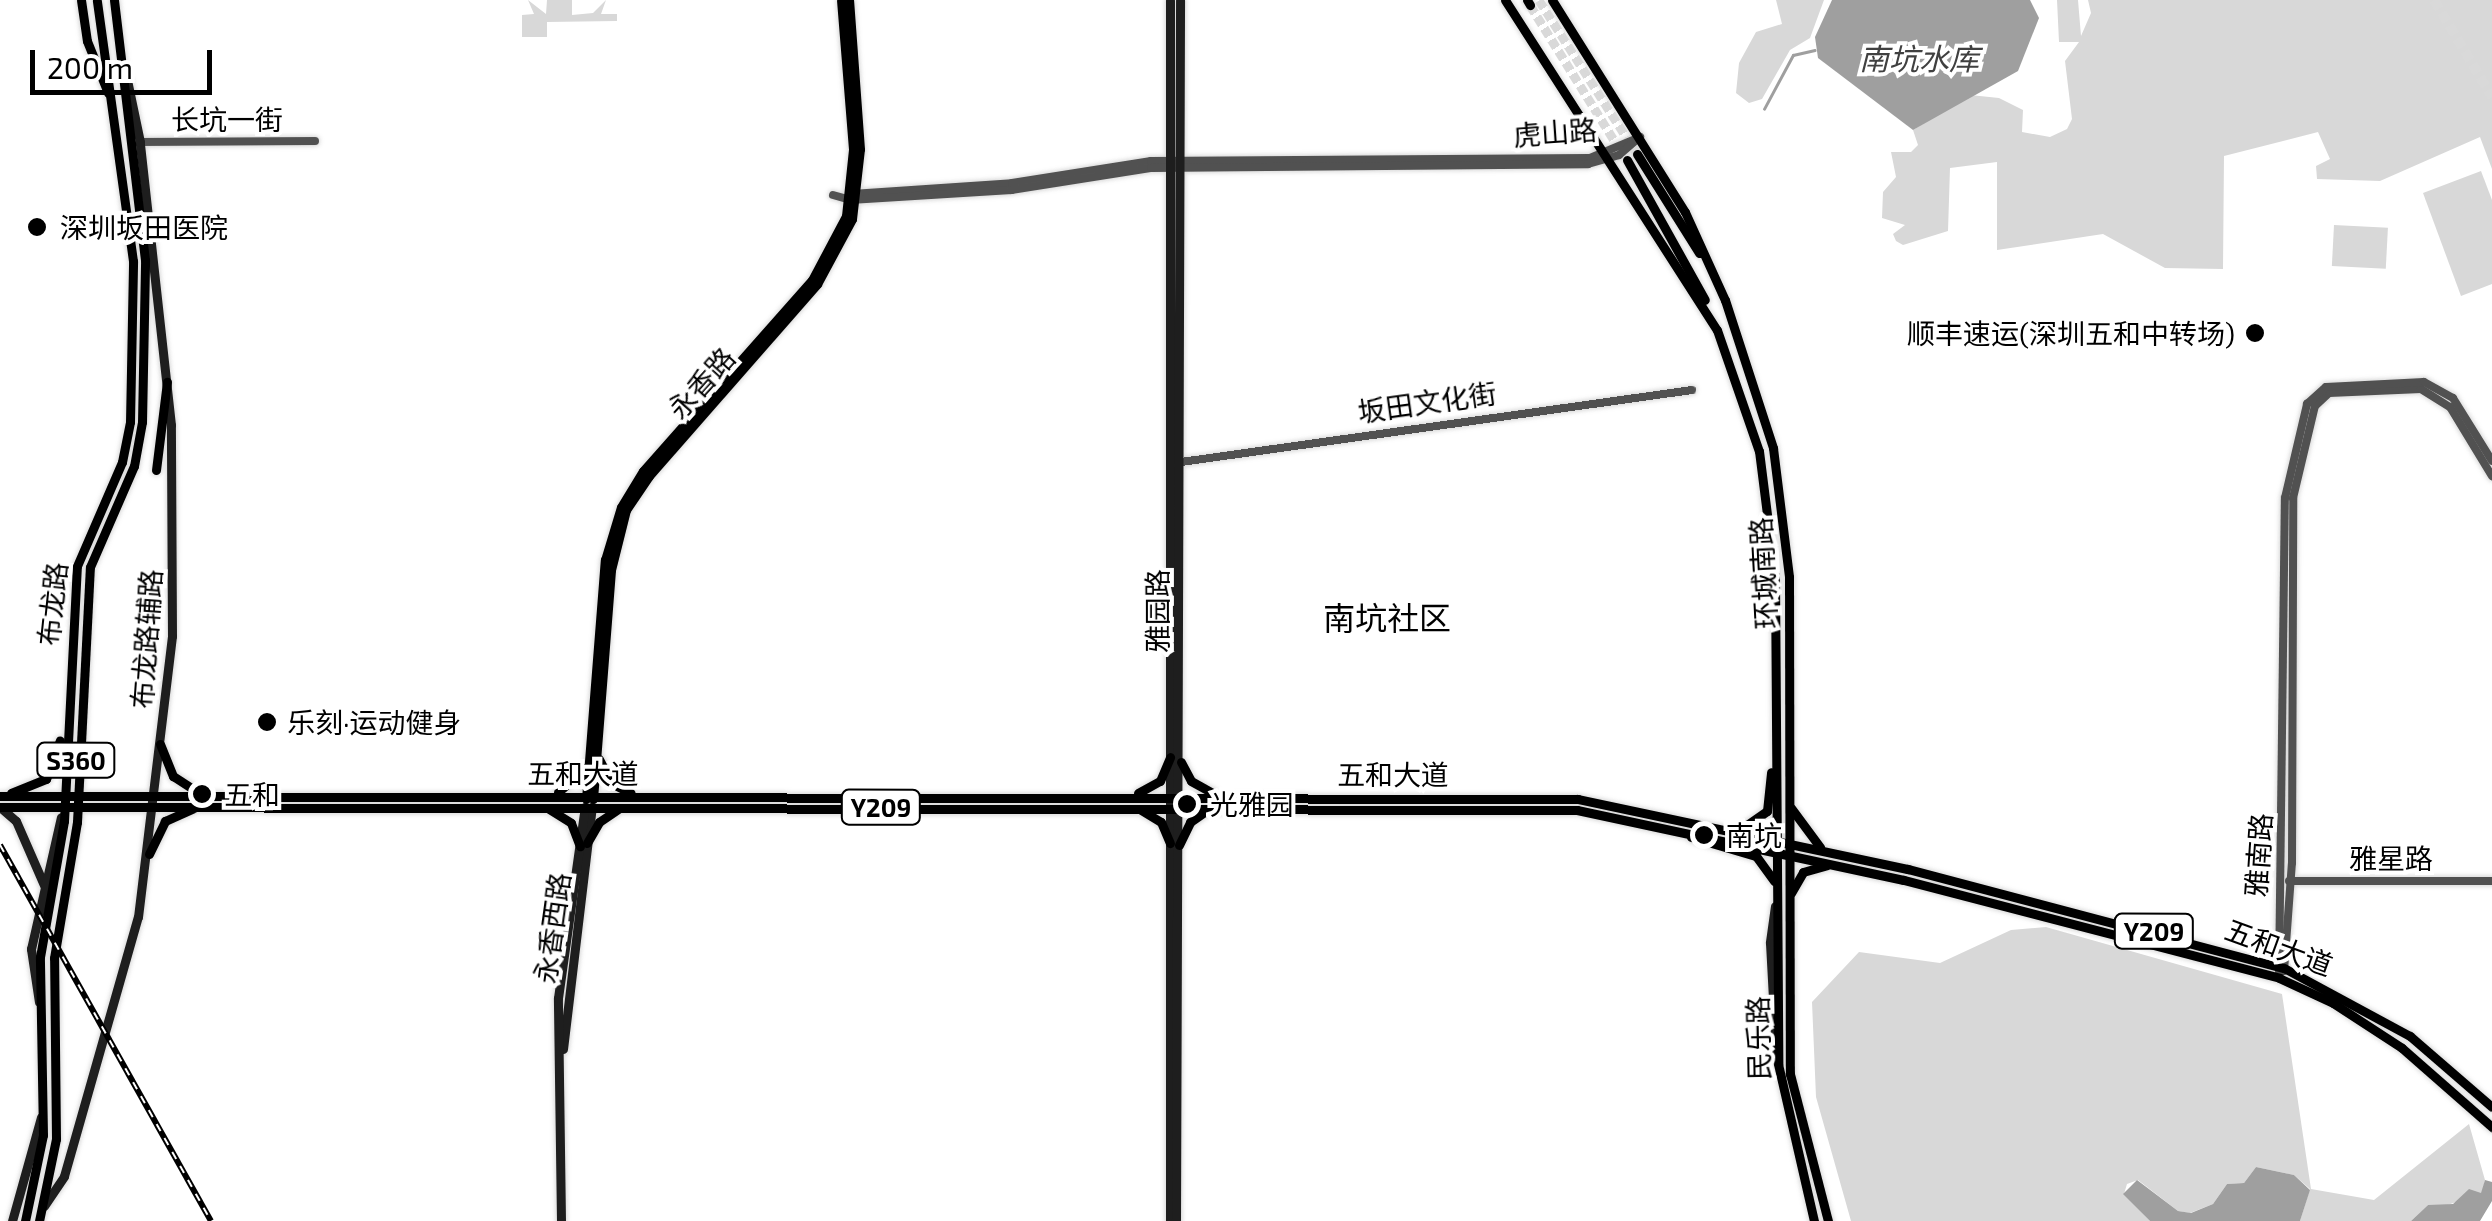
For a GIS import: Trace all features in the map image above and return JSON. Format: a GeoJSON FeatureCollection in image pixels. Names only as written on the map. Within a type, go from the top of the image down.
{"type":"FeatureCollection","features":[{"type":"Feature","properties":{"kind":"main road"},"geometry":{"type":"LineString","coordinates":[[82,0],[87,41],[113,106]]}},
{"type":"Feature","properties":{"kind":"main road","name":"布龙路"},"geometry":{"type":"LineString","coordinates":[[24,1221],[44,1105],[41,946],[63,801],[65,718],[79,557],[122,462],[130,422],[134,272],[97,0]]}},
{"type":"Feature","properties":{"kind":"main road","name":"布龙路"},"geometry":{"type":"LineString","coordinates":[[39,1221],[58,1105],[54,958],[76,801],[90,567],[134,466],[142,422],[147,282],[114,0]]}},
{"type":"Feature","properties":{"kind":"main road","name":"永香路"},"geometry":{"type":"LineString","coordinates":[[588,807],[597,750],[611,570],[626,510],[649,476],[818,284],[844,240],[854,197],[845,0]]}},
{"type":"Feature","properties":{"kind":"main road","name":"雅园路"},"geometry":{"type":"LineString","coordinates":[[1170,0],[1175,164]]}},
{"type":"Feature","properties":{"kind":"main road","name":"雅园路"},"geometry":{"type":"LineString","coordinates":[[1173,1221],[1175,164],[1180,0]]}},
{"type":"Feature","properties":{"kind":"main road","name":"环城南路"},"geometry":{"type":"LineString","coordinates":[[1504,0],[1608,156],[1716,330]]}},
{"type":"Feature","properties":{"kind":"main road","name":"环城南路"},"geometry":{"type":"LineString","coordinates":[[1552,0],[1685,212],[1725,300],[1781,489],[1789,578],[1789,853]]}},
{"type":"Feature","properties":{"kind":"main road","name":"布龙路辅路"},"geometry":{"type":"LineString","coordinates":[[44,1206],[64,1176],[129,956],[149,854],[172,636],[167,382],[140,142],[123,61]]}},
{"type":"Feature","properties":{"kind":"main road","name":"环城南路"},"geometry":{"type":"LineString","coordinates":[[1725,300],[1632,157],[1686,258],[1716,330],[1768,490],[1776,578],[1776,850]]}},
{"type":"Feature","properties":{"kind":"main road","name":"永香路"},"geometry":{"type":"LineString","coordinates":[[590,795],[606,560],[621,507],[644,472],[812,280],[832,249],[854,197]]}},
{"type":"Feature","properties":{"kind":"main road"},"geometry":{"type":"LineString","coordinates":[[156,470],[167,382]]}},
{"type":"Feature","properties":{"kind":"main road"},"geometry":{"type":"LineString","coordinates":[[0,796],[49,775],[65,718]]}},
{"type":"Feature","properties":{"kind":"main road"},"geometry":{"type":"LineString","coordinates":[[149,854],[165,821],[204,800],[172,776],[160,744]]}},
{"type":"Feature","properties":{"kind":"main road"},"geometry":{"type":"LineString","coordinates":[[597,750],[612,783],[640,795],[640,808]]}},
{"type":"Feature","properties":{"kind":"main road"},"geometry":{"type":"LineString","coordinates":[[1736,828],[1755,824],[1767,811],[1776,750],[1789,750]]}},
{"type":"Feature","properties":{"kind":"main road"},"geometry":{"type":"LineString","coordinates":[[590,760],[577,782],[542,799],[571,823],[583,844],[604,817],[628,808]]}},
{"type":"Feature","properties":{"kind":"main road"},"geometry":{"type":"LineString","coordinates":[[1127,795],[1156,786],[1176,760],[1194,784],[1222,796]]}},
{"type":"Feature","properties":{"kind":"main road","name":"五和大道"},"geometry":{"type":"LineString","coordinates":[[0,796],[63,801],[542,799],[590,795],[1548,797],[1736,828],[2281,967],[2410,1036],[2488,1103]]}},
{"type":"Feature","properties":{"kind":"main road"},"geometry":{"type":"LineString","coordinates":[[1789,797],[1803,831],[1827,850]]}},
{"type":"Feature","properties":{"kind":"main road","name":"五和大道"},"geometry":{"type":"LineString","coordinates":[[542,799],[588,807],[628,808],[1554,808],[1789,853],[2279,978],[2390,1040],[2492,1127]]}},
{"type":"Feature","properties":{"kind":"main road"},"geometry":{"type":"LineString","coordinates":[[41,1015],[30,949],[63,801]]}},
{"type":"Feature","properties":{"kind":"main road","name":"五和大道"},"geometry":{"type":"LineString","coordinates":[[0,807],[63,801]]}},
{"type":"Feature","properties":{"kind":"main road"},"geometry":{"type":"LineString","coordinates":[[0,807],[14,818],[44,885]]}},
{"type":"Feature","properties":{"kind":"main road","name":"永香西路"},"geometry":{"type":"LineString","coordinates":[[562,1221],[559,984],[588,807]]}},
{"type":"Feature","properties":{"kind":"main road"},"geometry":{"type":"LineString","coordinates":[[1128,807],[1161,822],[1175,844],[1193,818],[1217,808]]}},
{"type":"Feature","properties":{"kind":"main road"},"geometry":{"type":"LineString","coordinates":[[1655,825],[1756,856],[1770,869],[1778,894]]}},
{"type":"Feature","properties":{"kind":"main road","name":"民乐路"},"geometry":{"type":"LineString","coordinates":[[1776,850],[1778,1064],[1812,1221]]}},
{"type":"Feature","properties":{"kind":"main road","name":"民乐路"},"geometry":{"type":"LineString","coordinates":[[1789,853],[1790,1074],[1828,1221]]}},
{"type":"Feature","properties":{"kind":"main road"},"geometry":{"type":"LineString","coordinates":[[1789,900],[1803,872],[1840,865]]}},
{"type":"Feature","properties":{"kind":"main road"},"geometry":{"type":"LineString","coordinates":[[12,1221],[44,1105]]}},
{"type":"Feature","properties":{"kind":"street","name":"虎山路"},"geometry":{"type":"LineString","coordinates":[[854,197],[1012,190],[1175,164],[1608,156],[1640,137]]}},
{"type":"Feature","properties":{"kind":"street","name":"长坑一街"},"geometry":{"type":"LineString","coordinates":[[140,142],[315,141]]}},
{"type":"Feature","properties":{"kind":"street","name":"雅南路"},"geometry":{"type":"LineString","coordinates":[[2281,967],[2285,498],[2307,404],[2326,387],[2424,382],[2453,398],[2492,461]]}},
{"type":"Feature","properties":{"kind":"street","name":"雅南路"},"geometry":{"type":"LineString","coordinates":[[2281,967],[2289,880],[2293,498],[2318,400],[2399,386],[2432,394],[2458,416],[2492,476]]}},
{"type":"Feature","properties":{"kind":"street","name":"坂田文化街"},"geometry":{"type":"LineString","coordinates":[[1174,463],[1692,390]]}},
{"type":"Feature","properties":{"kind":"street","name":"雅星路"},"geometry":{"type":"LineString","coordinates":[[2289,880],[2492,880]]}},
{"type":"Feature","properties":{"kind":"street"},"geometry":{"type":"LineString","coordinates":[[2279,978],[2281,967]]}},
{"type":"Feature","properties":{"kind":"shaded area"},"geometry":{"type":"Polygon","coordinates":[[[528,0],[546,14],[547,0],[572,0],[572,15],[593,13],[606,0],[601,14],[617,14],[617,21],[547,22],[547,37],[522,37],[522,15],[534,14],[528,0]]]}},
{"type":"Feature","properties":{"kind":"shaded area"},"geometry":{"type":"Polygon","coordinates":[[[1776,0],[1824,0],[1810,38],[1790,50],[1762,99],[1749,103],[1736,93],[1739,63],[1756,32],[1782,24],[1776,0]]]}},
{"type":"Feature","properties":{"kind":"shaded area"},"geometry":{"type":"Polygon","coordinates":[[[2057,0],[2078,0],[2081,36],[2091,13],[2088,0],[2492,0],[2492,169],[2480,137],[2380,181],[2317,179],[2316,166],[2330,159],[2318,132],[2224,156],[2223,269],[2165,268],[2103,234],[1997,250],[1997,162],[1950,168],[1948,231],[1903,245],[1896,241],[1893,234],[1905,225],[1882,218],[1883,192],[1896,177],[1891,152],[1911,152],[1918,145],[1913,130],[1970,95],[1999,98],[2023,110],[2022,132],[2050,137],[2067,129],[2072,119],[2065,61],[2079,42],[2059,42],[2057,0]]]}},
{"type":"Feature","properties":{"kind":"shaded area"},"geometry":{"type":"Polygon","coordinates":[[[2481,171],[2492,200],[2492,284],[2461,296],[2423,193],[2481,171]]]}},
{"type":"Feature","properties":{"kind":"shaded area"},"geometry":{"type":"Polygon","coordinates":[[[2334,225],[2388,228],[2386,269],[2332,266],[2334,225]]]}},
{"type":"Feature","properties":{"kind":"shaded area"},"geometry":{"type":"Polygon","coordinates":[[[2046,927],[2282,994],[2311,1189],[2374,1200],[2469,1124],[2485,1180],[2482,1193],[2436,1209],[2428,1205],[2411,1221],[2300,1221],[2310,1189],[2294,1175],[2256,1167],[2244,1183],[2227,1184],[2213,1204],[2190,1213],[2178,1211],[2138,1180],[2127,1184],[2124,1194],[2150,1221],[1851,1221],[1816,1097],[1812,1002],[1859,952],[1940,963],[2011,930],[2046,927]]]}},
{"type":"Feature","properties":{"kind":"water","name":"南坑水库"},"geometry":{"type":"Polygon","coordinates":[[[1832,0],[2030,0],[2039,18],[2018,71],[1913,130],[1818,58],[1815,37],[1832,0]]]}},
{"type":"Feature","properties":{"kind":"water"},"geometry":{"type":"Polygon","coordinates":[[[2256,1167],[2294,1175],[2310,1190],[2300,1221],[2150,1221],[2123,1194],[2137,1180],[2178,1211],[2191,1213],[2213,1204],[2227,1184],[2244,1183],[2256,1167]]]}},
{"type":"Feature","properties":{"kind":"water"},"geometry":{"type":"Polygon","coordinates":[[[2485,1180],[2492,1182],[2492,1201],[2480,1221],[2411,1221],[2428,1205],[2453,1204],[2469,1189],[2481,1193],[2485,1180]]]}},
{"type":"Feature","properties":{"kind":"waterway"},"geometry":{"type":"LineString","coordinates":[[1764,109],[1793,55],[1814,50]]}},
{"type":"Feature","properties":{"kind":"tunnel"},"geometry":{"type":"LineString","coordinates":[[1539,0],[1637,154]]}},
{"type":"Feature","properties":{"kind":"tunnel"},"geometry":{"type":"LineString","coordinates":[[2434,0],[2492,97]]}},
{"type":"Feature","properties":{"kind":"tunnel"},"geometry":{"type":"LineString","coordinates":[[1530,5],[1621,151]]}},
{"type":"Feature","properties":{"kind":"railway"},"geometry":{"type":"LineString","coordinates":[[0,845],[211,1221]]}},
{"type":"Feature","properties":{"kind":"place","name":"深圳坂田医院"},"geometry":{"type":"Point","coordinates":[37,227]}},
{"type":"Feature","properties":{"kind":"place","name":"顺丰速运(深圳五和中转场)"},"geometry":{"type":"Point","coordinates":[2255,333]}},
{"type":"Feature","properties":{"kind":"place","name":"乐刻·运动健身"},"geometry":{"type":"Point","coordinates":[267,722]}},
{"type":"Feature","properties":{"kind":"place","name":"五和"},"geometry":{"type":"Point","coordinates":[202,794]}},
{"type":"Feature","properties":{"kind":"place","name":"光雅园"},"geometry":{"type":"Point","coordinates":[1187,804]}},
{"type":"Feature","properties":{"kind":"place","name":"南坑"},"geometry":{"type":"Point","coordinates":[1704,835]}},
{"type":"Feature","properties":{"kind":"district","name":"南坑社区"},"geometry":{"type":"Point","coordinates":[1387,617]}}]}
